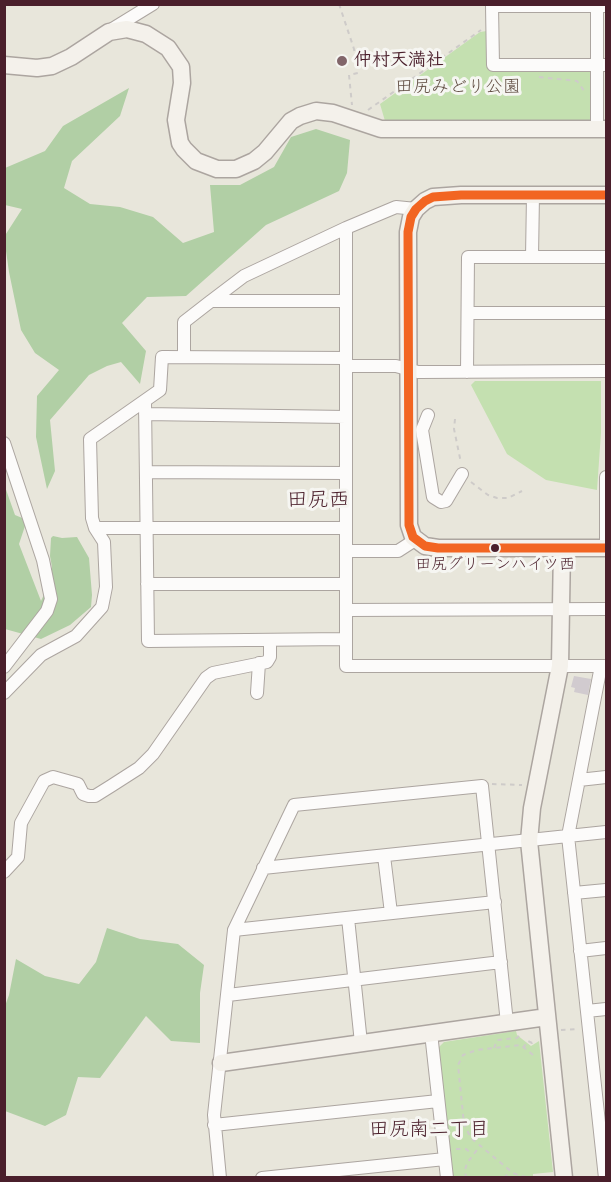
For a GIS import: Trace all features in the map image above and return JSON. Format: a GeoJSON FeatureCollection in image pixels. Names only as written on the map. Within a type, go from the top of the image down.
{"type":"FeatureCollection","features":[{"type":"Feature","properties":{"kind":"street"},"geometry":{"type":"LineString","coordinates":[[4,65],[29,68],[52,66],[71,57],[153,4]]}},
{"type":"Feature","properties":{"kind":"street"},"geometry":{"type":"LineString","coordinates":[[103,35],[118,29],[134,30],[159,41],[172,52],[180,67],[182,78],[176,120],[178,136],[184,149],[189,156],[211,168],[227,170],[255,161],[291,121],[305,114],[327,111],[351,116],[381,129],[602,129],[602,65],[600,5],[492,6],[493,65],[602,65]]}},
{"type":"Feature","properties":{"kind":"street"},"geometry":{"type":"LineString","coordinates":[[532,257],[533,195]]}},
{"type":"Feature","properties":{"kind":"street"},"geometry":{"type":"LineString","coordinates":[[606,195],[441,196],[429,198],[416,209],[411,217],[408,232],[408,525],[415,540],[425,546],[438,548],[606,548],[606,477]]}},
{"type":"Feature","properties":{"kind":"street"},"geometry":{"type":"LineString","coordinates":[[184,357],[184,322],[244,276],[396,207],[416,209]]}},
{"type":"Feature","properties":{"kind":"street"},"geometry":{"type":"LineString","coordinates":[[346,228],[346,666],[604,666],[602,687],[568,836],[589,1028],[600,1073],[605,1178]]}},
{"type":"Feature","properties":{"kind":"street"},"geometry":{"type":"LineString","coordinates":[[467,372],[468,257],[606,257]]}},
{"type":"Feature","properties":{"kind":"street"},"geometry":{"type":"LineString","coordinates":[[212,301],[346,301]]}},
{"type":"Feature","properties":{"kind":"street"},"geometry":{"type":"LineString","coordinates":[[468,313],[606,313]]}},
{"type":"Feature","properties":{"kind":"street"},"geometry":{"type":"LineString","coordinates":[[4,693],[41,655],[76,636],[102,607],[106,587],[104,542],[95,528],[92,508],[90,439],[145,408],[160,390],[162,357],[346,362],[396,366],[418,372],[606,371]]}},
{"type":"Feature","properties":{"kind":"street"},"geometry":{"type":"LineString","coordinates":[[145,408],[346,417]]}},
{"type":"Feature","properties":{"kind":"street"},"geometry":{"type":"LineString","coordinates":[[145,408],[148,641],[346,639]]}},
{"type":"Feature","properties":{"kind":"street"},"geometry":{"type":"LineString","coordinates":[[428,415],[419,430],[433,497],[441,502],[446,501],[462,474]]}},
{"type":"Feature","properties":{"kind":"street"},"geometry":{"type":"LineString","coordinates":[[4,443],[43,560],[51,598],[47,611],[4,667]]}},
{"type":"Feature","properties":{"kind":"street"},"geometry":{"type":"LineString","coordinates":[[146,472],[346,473]]}},
{"type":"Feature","properties":{"kind":"street"},"geometry":{"type":"LineString","coordinates":[[95,528],[346,528]]}},
{"type":"Feature","properties":{"kind":"street"},"geometry":{"type":"LineString","coordinates":[[346,551],[398,550],[415,540]]}},
{"type":"Feature","properties":{"kind":"street"},"geometry":{"type":"LineString","coordinates":[[562,548],[560,666],[532,808],[529,841],[551,1024],[564,1178]]}},
{"type":"Feature","properties":{"kind":"street"},"geometry":{"type":"LineString","coordinates":[[147,584],[346,584]]}},
{"type":"Feature","properties":{"kind":"street"},"geometry":{"type":"LineString","coordinates":[[346,610],[606,609]]}},
{"type":"Feature","properties":{"kind":"street"},"geometry":{"type":"LineString","coordinates":[[4,872],[18,857],[21,823],[44,781],[53,777],[78,784],[83,794],[95,796],[139,768],[153,754],[206,678],[213,673],[267,662],[270,657],[270,640]]}},
{"type":"Feature","properties":{"kind":"street"},"geometry":{"type":"LineString","coordinates":[[257,693],[258,663]]}},
{"type":"Feature","properties":{"kind":"street"},"geometry":{"type":"LineString","coordinates":[[579,780],[606,777]]}},
{"type":"Feature","properties":{"kind":"street"},"geometry":{"type":"LineString","coordinates":[[220,1178],[214,1125],[234,930],[294,805],[482,786],[507,1023]]}},
{"type":"Feature","properties":{"kind":"street"},"geometry":{"type":"LineString","coordinates":[[263,868],[606,832]]}},
{"type":"Feature","properties":{"kind":"street"},"geometry":{"type":"LineString","coordinates":[[384,856],[391,913]]}},
{"type":"Feature","properties":{"kind":"street"},"geometry":{"type":"LineString","coordinates":[[574,893],[606,890]]}},
{"type":"Feature","properties":{"kind":"street"},"geometry":{"type":"LineString","coordinates":[[234,930],[495,902]]}},
{"type":"Feature","properties":{"kind":"street"},"geometry":{"type":"LineString","coordinates":[[348,918],[361,1043]]}},
{"type":"Feature","properties":{"kind":"street"},"geometry":{"type":"LineString","coordinates":[[580,951],[606,948]]}},
{"type":"Feature","properties":{"kind":"street"},"geometry":{"type":"LineString","coordinates":[[228,995],[501,962]]}},
{"type":"Feature","properties":{"kind":"street"},"geometry":{"type":"LineString","coordinates":[[587,1011],[606,1009]]}},
{"type":"Feature","properties":{"kind":"street"},"geometry":{"type":"LineString","coordinates":[[221,1063],[507,1023],[551,1024]]}},
{"type":"Feature","properties":{"kind":"street"},"geometry":{"type":"LineString","coordinates":[[431,1033],[447,1178]]}},
{"type":"Feature","properties":{"kind":"street"},"geometry":{"type":"LineString","coordinates":[[214,1125],[438,1101]]}},
{"type":"Feature","properties":{"kind":"street"},"geometry":{"type":"LineString","coordinates":[[262,1178],[444,1154]]}},
{"type":"Feature","properties":{"kind":"path"},"geometry":{"type":"LineString","coordinates":[[339,4],[354,49],[358,73],[349,75],[351,116],[368,110],[478,31],[492,27]]}},
{"type":"Feature","properties":{"kind":"path"},"geometry":{"type":"LineString","coordinates":[[539,78],[580,82],[585,92]]}},
{"type":"Feature","properties":{"kind":"path"},"geometry":{"type":"LineString","coordinates":[[455,419],[454,429],[461,458],[462,474],[483,492],[494,497],[508,498],[522,491]]}},
{"type":"Feature","properties":{"kind":"path"},"geometry":{"type":"LineString","coordinates":[[482,786],[488,784],[528,785]]}},
{"type":"Feature","properties":{"kind":"path"},"geometry":{"type":"LineString","coordinates":[[551,1024],[589,1028]]}},
{"type":"Feature","properties":{"kind":"path"},"geometry":{"type":"LineString","coordinates":[[524,1034],[525,1039],[532,1043],[541,1037]]}},
{"type":"Feature","properties":{"kind":"path"},"geometry":{"type":"LineString","coordinates":[[494,1048],[499,1040],[519,1036]]}},
{"type":"Feature","properties":{"kind":"path"},"geometry":{"type":"LineString","coordinates":[[524,1048],[528,1041]]}},
{"type":"Feature","properties":{"kind":"path"},"geometry":{"type":"LineString","coordinates":[[476,1043],[477,1050]]}},
{"type":"Feature","properties":{"kind":"path"},"geometry":{"type":"LineString","coordinates":[[533,1055],[521,1045],[477,1050],[463,1055],[458,1065],[464,1124],[471,1138],[510,1171],[520,1176],[536,1178]]}},
{"type":"Feature","properties":{"kind":"path"},"geometry":{"type":"LineString","coordinates":[[466,1178],[465,1166],[480,1146]]}},
{"type":"Feature","properties":{"kind":"path"},"geometry":{"type":"LineString","coordinates":[[444,1154],[464,1148],[473,1154]]}},
{"type":"Feature","properties":{"kind":"path"},"geometry":{"type":"LineString","coordinates":[[504,1178],[510,1171]]}},
{"type":"Feature","properties":{"kind":"green space","name":"田尻みどり公園"},"geometry":{"type":"Polygon","coordinates":[[[487,31],[489,71],[589,71],[592,74],[592,116],[589,121],[385,121],[380,104],[480,32],[487,31]]]}},
{"type":"Feature","properties":{"kind":"green space"},"geometry":{"type":"Polygon","coordinates":[[[129,88],[120,116],[72,161],[64,188],[90,204],[120,207],[153,217],[183,243],[214,232],[210,185],[240,185],[274,167],[291,137],[316,129],[350,140],[347,173],[339,191],[266,225],[186,296],[147,297],[122,323],[146,351],[140,384],[121,362],[89,375],[50,420],[55,471],[47,489],[36,437],[37,396],[59,370],[35,353],[21,330],[4,237],[22,209],[5,205],[5,168],[45,151],[63,126],[129,88]]]}},
{"type":"Feature","properties":{"kind":"green space"},"geometry":{"type":"Polygon","coordinates":[[[475,381],[601,381],[601,433],[597,490],[546,480],[507,454],[471,385],[475,381]]]}},
{"type":"Feature","properties":{"kind":"green space"},"geometry":{"type":"Polygon","coordinates":[[[4,484],[15,515],[27,520],[19,544],[41,601],[49,584],[52,567],[51,538],[53,536],[77,537],[89,558],[91,607],[70,625],[41,639],[5,629],[4,484]]]}},
{"type":"Feature","properties":{"kind":"green space"},"geometry":{"type":"Polygon","coordinates":[[[107,928],[140,939],[178,944],[204,965],[200,993],[200,1043],[171,1041],[146,1016],[100,1078],[78,1077],[66,1115],[45,1126],[5,1111],[5,1006],[16,959],[45,976],[79,984],[96,962],[107,928]]]}},
{"type":"Feature","properties":{"kind":"green space"},"geometry":{"type":"Polygon","coordinates":[[[516,1031],[517,1035],[531,1046],[539,1041],[553,1172],[533,1174],[533,1177],[451,1177],[438,1048],[444,1042],[516,1031]]]}},
{"type":"Feature","properties":{"kind":"building"},"geometry":{"type":"Polygon","coordinates":[[[574,676],[591,679],[588,695],[574,692],[575,688],[571,687],[574,676]]]}},
{"type":"Feature","properties":{"kind":"transit line"},"geometry":{"type":"LineString","coordinates":[[606,195],[433,197],[416,209],[411,217],[408,232],[409,525],[413,537],[425,546],[438,548],[606,548]]}},
{"type":"Feature","properties":{"kind":"place","name":"仲村天満社"},"geometry":{"type":"Point","coordinates":[342,61]}},
{"type":"Feature","properties":{"kind":"place","name":"田尻グリーンハイツ西"},"geometry":{"type":"Point","coordinates":[495,548]}},
{"type":"Feature","properties":{"kind":"district","name":"田尻西"},"geometry":{"type":"Point","coordinates":[318,502]}},
{"type":"Feature","properties":{"kind":"district","name":"田尻南二丁目"},"geometry":{"type":"Point","coordinates":[429,1131]}}]}
